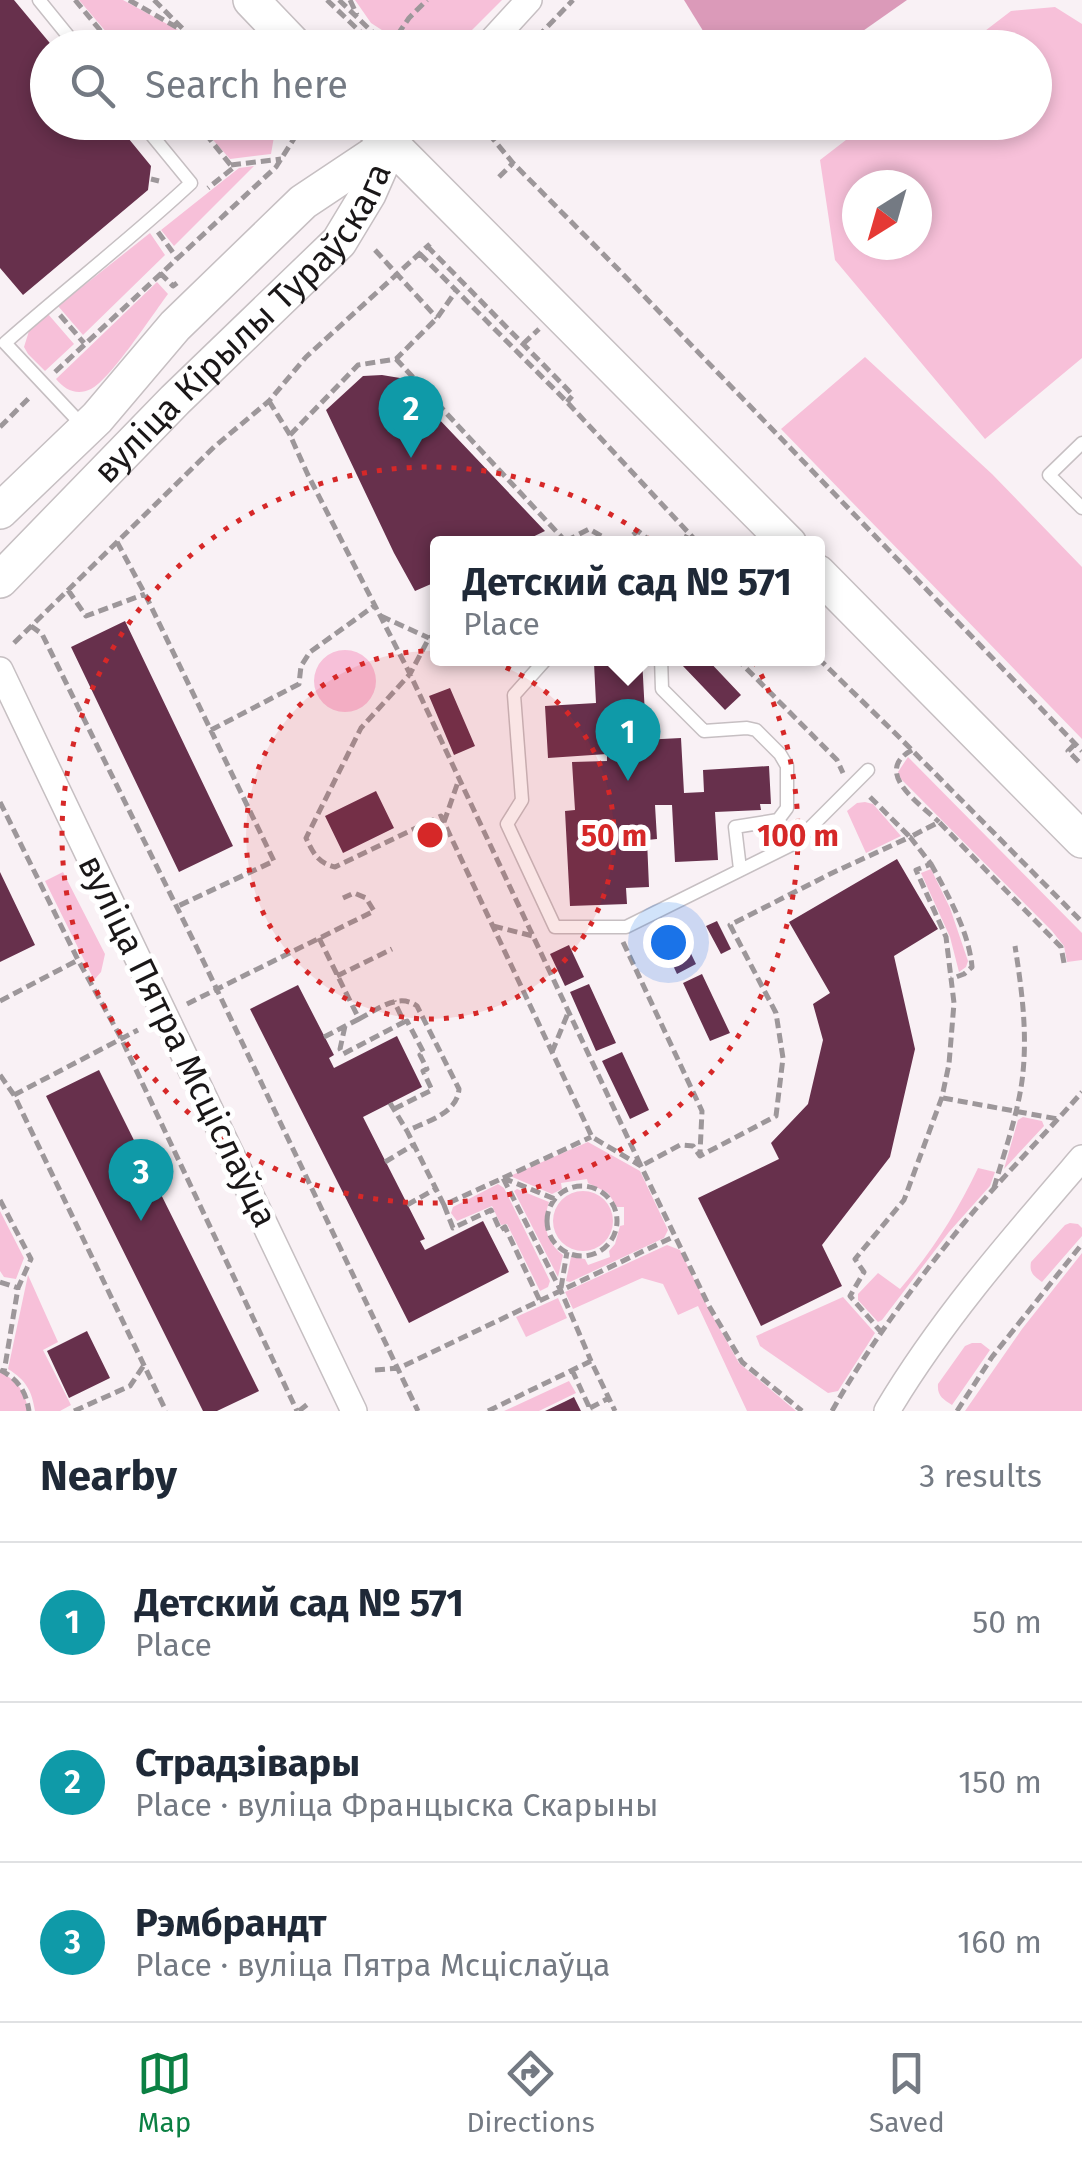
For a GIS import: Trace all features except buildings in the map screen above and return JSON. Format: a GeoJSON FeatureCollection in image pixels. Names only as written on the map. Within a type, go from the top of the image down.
{"type":"FeatureCollection","features":[{"type":"Feature","properties":{"kind":"main road"},"geometry":{"type":"LineString","coordinates":[[251,0],[280,30]]}},
{"type":"Feature","properties":{"kind":"main road","name":"вуліца Кірылы Тураўскага"},"geometry":{"type":"LineString","coordinates":[[0,512],[86,430],[175,326],[303,202],[378,140]]}},
{"type":"Feature","properties":{"kind":"main road","name":"вуліца Кірылы Тураўскага"},"geometry":{"type":"LineString","coordinates":[[0,580],[175,400],[338,242],[368,194],[387,140]]}},
{"type":"Feature","properties":{"kind":"main road"},"geometry":{"type":"LineString","coordinates":[[400,140],[781,536]]}},
{"type":"Feature","properties":{"kind":"main road"},"geometry":{"type":"LineString","coordinates":[[825,580],[1082,840]]}},
{"type":"Feature","properties":{"kind":"street"},"geometry":{"type":"LineString","coordinates":[[502,30],[529,0]]}},
{"type":"Feature","properties":{"kind":"street","name":"вуліца Пятра Мсціслаўца"},"geometry":{"type":"LineString","coordinates":[[0,670],[354,1411]]}},
{"type":"Feature","properties":{"kind":"street"},"geometry":{"type":"LineString","coordinates":[[888,1411],[978,1283],[1082,1158]]}},
{"type":"Feature","properties":{"kind":"lane"},"geometry":{"type":"LineString","coordinates":[[39,0],[63,30]]}},
{"type":"Feature","properties":{"kind":"lane"},"geometry":{"type":"LineString","coordinates":[[86,430],[2,341],[151,221],[191,183],[156,140]]}},
{"type":"Feature","properties":{"kind":"lane"},"geometry":{"type":"LineString","coordinates":[[1082,444],[1049,475],[1082,508]]}},
{"type":"Feature","properties":{"kind":"lane"},"geometry":{"type":"LineString","coordinates":[[541,666],[514,695],[522,800],[506,824],[555,927],[626,927],[795,843],[868,770]]}},
{"type":"Feature","properties":{"kind":"lane"},"geometry":{"type":"LineString","coordinates":[[662,666],[662,689],[704,730],[756,730],[787,766],[787,808],[778,820],[735,827],[740,869]]}},
{"type":"Feature","properties":{"kind":"path"},"geometry":{"type":"LineString","coordinates":[[76,0],[100,30]]}},
{"type":"Feature","properties":{"kind":"path"},"geometry":{"type":"LineString","coordinates":[[129,0],[181,30]]}},
{"type":"Feature","properties":{"kind":"path"},"geometry":{"type":"LineString","coordinates":[[154,0],[183,30]]}},
{"type":"Feature","properties":{"kind":"path"},"geometry":{"type":"LineString","coordinates":[[327,0],[358,30]]}},
{"type":"Feature","properties":{"kind":"path"},"geometry":{"type":"LineString","coordinates":[[339,0],[370,30]]}},
{"type":"Feature","properties":{"kind":"path"},"geometry":{"type":"LineString","coordinates":[[350,0],[358,19]]}},
{"type":"Feature","properties":{"kind":"path"},"geometry":{"type":"LineString","coordinates":[[401,30],[427,0]]}},
{"type":"Feature","properties":{"kind":"path"},"geometry":{"type":"LineString","coordinates":[[544,30],[573,0]]}},
{"type":"Feature","properties":{"kind":"path"},"geometry":{"type":"LineString","coordinates":[[0,426],[276,167],[293,140]]}},
{"type":"Feature","properties":{"kind":"path"},"geometry":{"type":"LineString","coordinates":[[494,140],[1082,751]]}},
{"type":"Feature","properties":{"kind":"path"},"geometry":{"type":"LineString","coordinates":[[231,165],[281,159]]}},
{"type":"Feature","properties":{"kind":"path"},"geometry":{"type":"LineString","coordinates":[[499,177],[513,163]]}},
{"type":"Feature","properties":{"kind":"path"},"geometry":{"type":"LineString","coordinates":[[156,196],[155,180],[160,171]]}},
{"type":"Feature","properties":{"kind":"path"},"geometry":{"type":"LineString","coordinates":[[14,643],[214,447],[269,401],[306,356],[428,245],[574,396],[566,402]]}},
{"type":"Feature","properties":{"kind":"path"},"geometry":{"type":"LineString","coordinates":[[375,250],[437,318]]}},
{"type":"Feature","properties":{"kind":"path"},"geometry":{"type":"LineString","coordinates":[[420,254],[693,536]]}},
{"type":"Feature","properties":{"kind":"path"},"geometry":{"type":"LineString","coordinates":[[160,273],[173,286]]}},
{"type":"Feature","properties":{"kind":"path"},"geometry":{"type":"LineString","coordinates":[[290,435],[358,364],[396,359],[437,318],[457,290]]}},
{"type":"Feature","properties":{"kind":"path"},"geometry":{"type":"LineString","coordinates":[[396,359],[561,536]]}},
{"type":"Feature","properties":{"kind":"path"},"geometry":{"type":"LineString","coordinates":[[269,401],[290,435],[410,674],[709,1306],[742,1362],[802,1411]]}},
{"type":"Feature","properties":{"kind":"path"},"geometry":{"type":"LineString","coordinates":[[577,536],[588,529],[602,536]]}},
{"type":"Feature","properties":{"kind":"path"},"geometry":{"type":"LineString","coordinates":[[687,536],[689,531]]}},
{"type":"Feature","properties":{"kind":"path"},"geometry":{"type":"LineString","coordinates":[[117,542],[274,861],[176,907]]}},
{"type":"Feature","properties":{"kind":"path"},"geometry":{"type":"LineString","coordinates":[[68,590],[86,616],[145,594]]}},
{"type":"Feature","properties":{"kind":"path"},"geometry":{"type":"LineString","coordinates":[[211,730],[299,684],[301,666],[310,652],[375,606]]}},
{"type":"Feature","properties":{"kind":"path"},"geometry":{"type":"LineString","coordinates":[[380,616],[428,638],[410,674],[361,728],[306,838],[314,856],[324,865],[335,867],[441,816],[592,1136],[641,1166]]}},
{"type":"Feature","properties":{"kind":"path"},"geometry":{"type":"LineString","coordinates":[[30,626],[42,634],[418,1411]]}},
{"type":"Feature","properties":{"kind":"path"},"geometry":{"type":"LineString","coordinates":[[825,665],[1082,922]]}},
{"type":"Feature","properties":{"kind":"path"},"geometry":{"type":"LineString","coordinates":[[744,666],[838,760],[842,782]]}},
{"type":"Feature","properties":{"kind":"path"},"geometry":{"type":"LineString","coordinates":[[1075,744],[1068,751],[1082,766]]}},
{"type":"Feature","properties":{"kind":"path"},"geometry":{"type":"LineString","coordinates":[[912,750],[897,764],[895,774],[899,783],[1061,946],[1064,963]]}},
{"type":"Feature","properties":{"kind":"path"},"geometry":{"type":"LineString","coordinates":[[444,822],[459,779]]}},
{"type":"Feature","properties":{"kind":"path"},"geometry":{"type":"LineString","coordinates":[[870,798],[910,837],[947,892],[972,968],[951,979]]}},
{"type":"Feature","properties":{"kind":"path"},"geometry":{"type":"LineString","coordinates":[[0,802],[78,960],[122,1038],[298,1411],[310,1403]]}},
{"type":"Feature","properties":{"kind":"path"},"geometry":{"type":"LineString","coordinates":[[700,1156],[776,1116],[783,1058],[776,1013],[730,925],[938,822]]}},
{"type":"Feature","properties":{"kind":"path"},"geometry":{"type":"LineString","coordinates":[[882,1333],[850,1296],[864,1272],[855,1259],[904,1200],[942,1098],[949,1064],[954,1003],[946,937],[916,870],[931,864]]}},
{"type":"Feature","properties":{"kind":"path"},"geometry":{"type":"LineString","coordinates":[[187,1004],[374,911],[366,898],[354,892],[343,898]]}},
{"type":"Feature","properties":{"kind":"path"},"geometry":{"type":"LineString","coordinates":[[492,926],[533,936]]}},
{"type":"Feature","properties":{"kind":"path"},"geometry":{"type":"LineString","coordinates":[[616,927],[702,1112],[700,1156]]}},
{"type":"Feature","properties":{"kind":"path"},"geometry":{"type":"LineString","coordinates":[[319,938],[358,1019]]}},
{"type":"Feature","properties":{"kind":"path"},"geometry":{"type":"LineString","coordinates":[[993,1191],[1016,1111],[1023,1066],[1025,1020],[1014,946]]}},
{"type":"Feature","properties":{"kind":"path"},"geometry":{"type":"LineString","coordinates":[[338,976],[392,949]]}},
{"type":"Feature","properties":{"kind":"path"},"geometry":{"type":"LineString","coordinates":[[0,1001],[78,960]]}},
{"type":"Feature","properties":{"kind":"path"},"geometry":{"type":"LineString","coordinates":[[324,1037],[394,1001],[405,999],[417,1006],[458,1089],[458,1100],[452,1108],[407,1131]]}},
{"type":"Feature","properties":{"kind":"path"},"geometry":{"type":"LineString","coordinates":[[394,1001],[424,1053],[420,1055],[426,1069],[423,1071],[432,1090],[392,1106],[453,1228]]}},
{"type":"Feature","properties":{"kind":"path"},"geometry":{"type":"LineString","coordinates":[[552,1052],[568,1012]]}},
{"type":"Feature","properties":{"kind":"path"},"geometry":{"type":"LineString","coordinates":[[345,1026],[340,1049],[343,1054],[404,1022]]}},
{"type":"Feature","properties":{"kind":"path"},"geometry":{"type":"LineString","coordinates":[[14,1096],[138,1030]]}},
{"type":"Feature","properties":{"kind":"path"},"geometry":{"type":"LineString","coordinates":[[0,1075],[14,1096],[166,1411]]}},
{"type":"Feature","properties":{"kind":"path"},"geometry":{"type":"LineString","coordinates":[[832,1411],[849,1380],[960,1228],[1082,1092]]}},
{"type":"Feature","properties":{"kind":"path"},"geometry":{"type":"LineString","coordinates":[[942,1098],[1058,1119]]}},
{"type":"Feature","properties":{"kind":"path"},"geometry":{"type":"LineString","coordinates":[[444,1206],[592,1136]]}},
{"type":"Feature","properties":{"kind":"path"},"geometry":{"type":"LineString","coordinates":[[385,1162],[413,1145]]}},
{"type":"Feature","properties":{"kind":"path"},"geometry":{"type":"LineString","coordinates":[[641,1166],[680,1145],[693,1146],[700,1156]]}},
{"type":"Feature","properties":{"kind":"path"},"geometry":{"type":"LineString","coordinates":[[504,1178],[554,1200]]}},
{"type":"Feature","properties":{"kind":"path"},"geometry":{"type":"LineString","coordinates":[[504,1178],[615,1411]]}},
{"type":"Feature","properties":{"kind":"path"},"geometry":{"type":"LineString","coordinates":[[576,1186],[598,1190],[614,1206],[617,1217],[612,1239],[604,1248],[584,1256],[567,1252],[548,1230],[547,1219],[554,1200],[576,1186]]}},
{"type":"Feature","properties":{"kind":"path"},"geometry":{"type":"LineString","coordinates":[[407,1205],[436,1189]]}},
{"type":"Feature","properties":{"kind":"path"},"geometry":{"type":"LineString","coordinates":[[0,1200],[31,1260],[18,1288],[2,1371],[22,1388],[29,1411]]}},
{"type":"Feature","properties":{"kind":"path"},"geometry":{"type":"LineString","coordinates":[[453,1236],[450,1230],[491,1210],[500,1230],[505,1228],[540,1301]]}},
{"type":"Feature","properties":{"kind":"path"},"geometry":{"type":"LineString","coordinates":[[375,1370],[399,1368],[675,1236]]}},
{"type":"Feature","properties":{"kind":"path"},"geometry":{"type":"LineString","coordinates":[[956,1411],[992,1357],[1082,1244]]}},
{"type":"Feature","properties":{"kind":"path"},"geometry":{"type":"LineString","coordinates":[[561,1291],[567,1252]]}},
{"type":"Feature","properties":{"kind":"path"},"geometry":{"type":"LineString","coordinates":[[0,1281],[18,1288]]}},
{"type":"Feature","properties":{"kind":"path"},"geometry":{"type":"LineString","coordinates":[[488,1411],[591,1361]]}},
{"type":"Feature","properties":{"kind":"path"},"geometry":{"type":"LineString","coordinates":[[74,1411],[130,1386],[144,1365]]}},
{"type":"Feature","properties":{"kind":"path"},"geometry":{"type":"LineString","coordinates":[[572,1370],[590,1410],[609,1398]]}},
{"type":"Feature","properties":{"kind":"shaded area"},"geometry":{"type":"Polygon","coordinates":[[[79,0],[123,0],[178,30],[105,30],[79,0]]]}},
{"type":"Feature","properties":{"kind":"shaded area"},"geometry":{"type":"Polygon","coordinates":[[[355,0],[502,0],[472,30],[382,30],[371,23],[355,0]]]}},
{"type":"Feature","properties":{"kind":"shaded area"},"geometry":{"type":"Polygon","coordinates":[[[684,0],[907,0],[864,30],[703,30],[684,0]]]}},
{"type":"Feature","properties":{"kind":"shaded area"},"geometry":{"type":"Polygon","coordinates":[[[1055,7],[1082,24],[1082,358],[985,439],[835,260],[820,160],[846,140],[1052,140],[1052,30],[986,30],[1011,11],[1055,7]]]}},
{"type":"Feature","properties":{"kind":"shaded area"},"geometry":{"type":"Polygon","coordinates":[[[213,140],[273,140],[271,154],[230,159],[213,140]]]}},
{"type":"Feature","properties":{"kind":"shaded area"},"geometry":{"type":"Polygon","coordinates":[[[254,166],[174,246],[161,230],[239,168],[254,166]]]}},
{"type":"Feature","properties":{"kind":"shaded area"},"geometry":{"type":"Polygon","coordinates":[[[150,233],[165,255],[83,335],[58,306],[150,233]]]}},
{"type":"Feature","properties":{"kind":"shaded area"},"geometry":{"type":"Polygon","coordinates":[[[157,282],[168,294],[99,383],[81,392],[72,391],[56,379],[157,282]]]}},
{"type":"Feature","properties":{"kind":"shaded area"},"geometry":{"type":"Polygon","coordinates":[[[48,314],[74,344],[45,371],[24,347],[29,331],[48,314]]]}},
{"type":"Feature","properties":{"kind":"shaded area"},"geometry":{"type":"Polygon","coordinates":[[[865,357],[992,474],[1082,567],[1082,739],[781,429],[865,357]]]}},
{"type":"Feature","properties":{"kind":"shaded area"},"geometry":{"type":"Polygon","coordinates":[[[345,650],[367,659],[376,681],[367,703],[345,712],[323,703],[314,681],[323,659],[345,650]]]}},
{"type":"Feature","properties":{"kind":"shaded area"},"geometry":{"type":"Polygon","coordinates":[[[908,757],[1082,933],[1082,960],[1067,962],[1064,946],[1052,931],[901,779],[898,772],[908,757]]]}},
{"type":"Feature","properties":{"kind":"shaded area"},"geometry":{"type":"Polygon","coordinates":[[[865,802],[873,804],[901,836],[866,853],[847,811],[865,802]]]}},
{"type":"Feature","properties":{"kind":"shaded area"},"geometry":{"type":"Polygon","coordinates":[[[931,869],[950,908],[968,961],[959,972],[950,937],[921,873],[931,869]]]}},
{"type":"Feature","properties":{"kind":"shaded area"},"geometry":{"type":"Polygon","coordinates":[[[63,872],[105,954],[101,972],[94,980],[45,881],[63,872]]]}},
{"type":"Feature","properties":{"kind":"shaded area"},"geometry":{"type":"Polygon","coordinates":[[[1023,1117],[1042,1121],[1044,1126],[1004,1169],[1018,1120],[1023,1117]]]}},
{"type":"Feature","properties":{"kind":"shaded area"},"geometry":{"type":"Polygon","coordinates":[[[588,1142],[640,1171],[668,1230],[664,1238],[570,1282],[566,1281],[571,1257],[585,1259],[588,1265],[610,1257],[609,1251],[624,1225],[624,1207],[617,1207],[608,1193],[587,1179],[561,1183],[562,1189],[552,1194],[510,1176],[588,1142]]]}},
{"type":"Feature","properties":{"kind":"shaded area"},"geometry":{"type":"Polygon","coordinates":[[[978,1168],[995,1172],[990,1186],[878,1322],[858,1300],[858,1294],[878,1273],[900,1289],[943,1231],[978,1168]]]}},
{"type":"Feature","properties":{"kind":"shaded area"},"geometry":{"type":"Polygon","coordinates":[[[498,1184],[504,1188],[550,1281],[540,1291],[507,1224],[501,1225],[492,1206],[457,1221],[451,1213],[453,1207],[498,1184]]]}},
{"type":"Feature","properties":{"kind":"shaded area"},"geometry":{"type":"Polygon","coordinates":[[[514,1191],[549,1202],[547,1231],[552,1244],[563,1255],[558,1277],[514,1191]]]}},
{"type":"Feature","properties":{"kind":"shaded area"},"geometry":{"type":"Polygon","coordinates":[[[583,1191],[604,1200],[613,1221],[604,1242],[583,1251],[562,1242],[553,1221],[562,1200],[583,1191]]]}},
{"type":"Feature","properties":{"kind":"shaded area"},"geometry":{"type":"Polygon","coordinates":[[[0,1211],[24,1258],[16,1279],[4,1277],[0,1271],[0,1211]]]}},
{"type":"Feature","properties":{"kind":"shaded area"},"geometry":{"type":"Polygon","coordinates":[[[1070,1223],[1082,1228],[1082,1236],[1042,1282],[1033,1274],[1031,1262],[1070,1223]]]}},
{"type":"Feature","properties":{"kind":"shaded area"},"geometry":{"type":"Polygon","coordinates":[[[667,1245],[680,1250],[739,1363],[796,1411],[747,1411],[698,1306],[678,1315],[663,1284],[642,1278],[573,1309],[565,1292],[667,1245]]]}},
{"type":"Feature","properties":{"kind":"shaded area"},"geometry":{"type":"Polygon","coordinates":[[[1082,1253],[1082,1411],[965,1411],[1022,1329],[1082,1253]]]}},
{"type":"Feature","properties":{"kind":"shaded area"},"geometry":{"type":"Polygon","coordinates":[[[28,1275],[58,1342],[43,1350],[71,1405],[60,1411],[35,1411],[27,1387],[8,1369],[28,1275]]]}},
{"type":"Feature","properties":{"kind":"shaded area"},"geometry":{"type":"Polygon","coordinates":[[[843,1297],[875,1333],[838,1391],[828,1393],[760,1346],[756,1336],[843,1297]]]}},
{"type":"Feature","properties":{"kind":"shaded area"},"geometry":{"type":"Polygon","coordinates":[[[558,1298],[567,1318],[526,1337],[516,1317],[558,1298]]]}},
{"type":"Feature","properties":{"kind":"shaded area"},"geometry":{"type":"Polygon","coordinates":[[[981,1343],[990,1350],[952,1405],[943,1399],[938,1384],[965,1346],[981,1343]]]}},
{"type":"Feature","properties":{"kind":"shaded area"},"geometry":{"type":"Polygon","coordinates":[[[0,1372],[20,1387],[28,1411],[0,1411],[0,1372]]]}},
{"type":"Feature","properties":{"kind":"shaded area"},"geometry":{"type":"Polygon","coordinates":[[[569,1381],[576,1393],[539,1411],[504,1411],[569,1381]]]}},
{"type":"Feature","properties":{"kind":"place","name":"Страдзівары"},"geometry":{"type":"Point","coordinates":[411,458]}},
{"type":"Feature","properties":{"kind":"place","name":"Детский сад № 571"},"geometry":{"type":"Point","coordinates":[628,781]}},
{"type":"Feature","properties":{"kind":"place","name":"Рэмбрандт"},"geometry":{"type":"Point","coordinates":[141,1221]}}]}
